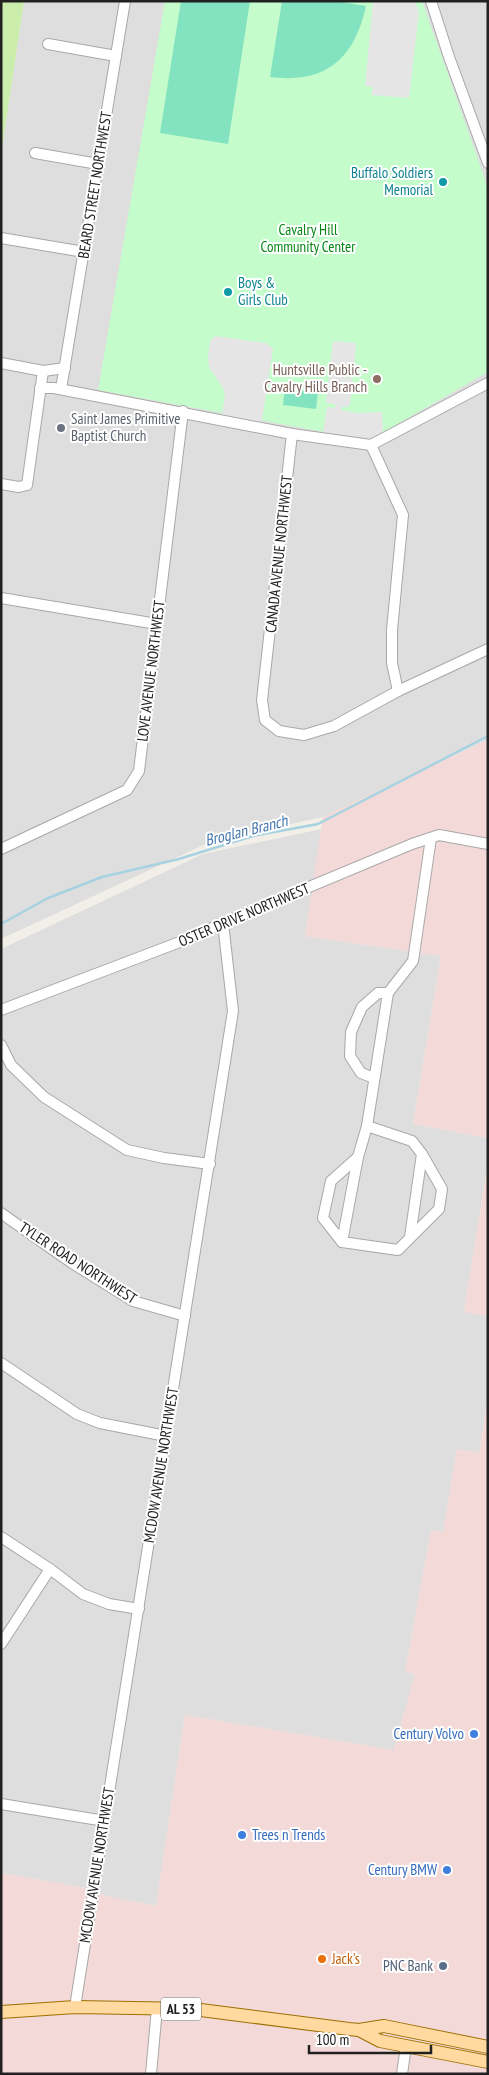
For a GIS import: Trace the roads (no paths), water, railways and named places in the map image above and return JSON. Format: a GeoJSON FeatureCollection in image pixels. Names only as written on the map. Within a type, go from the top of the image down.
{"type":"FeatureCollection","features":[{"type":"Feature","properties":{"kind":"main road","name":"AL 53"},"geometry":{"type":"LineString","coordinates":[[1,2012],[75,2008],[193,2009],[359,2030],[384,2026],[488,2046]]}},
{"type":"Feature","properties":{"kind":"main road","name":"AL 53"},"geometry":{"type":"LineString","coordinates":[[359,2030],[380,2041],[488,2062]]}},
{"type":"Feature","properties":{"kind":"street","name":"BEARD STREET NORTHWEST"},"geometry":{"type":"LineString","coordinates":[[61,390],[125,1]]}},
{"type":"Feature","properties":{"kind":"street"},"geometry":{"type":"LineString","coordinates":[[431,1],[488,164]]}},
{"type":"Feature","properties":{"kind":"street"},"geometry":{"type":"LineString","coordinates":[[48,44],[116,56]]}},
{"type":"Feature","properties":{"kind":"street"},"geometry":{"type":"LineString","coordinates":[[35,153],[98,164]]}},
{"type":"Feature","properties":{"kind":"street"},"geometry":{"type":"LineString","coordinates":[[1,238],[84,252]]}},
{"type":"Feature","properties":{"kind":"street"},"geometry":{"type":"LineString","coordinates":[[1,363],[43,371],[65,368]]}},
{"type":"Feature","properties":{"kind":"street"},"geometry":{"type":"LineString","coordinates":[[1,484],[19,487],[27,485],[43,371]]}},
{"type":"Feature","properties":{"kind":"street"},"geometry":{"type":"LineString","coordinates":[[40,388],[183,411],[292,434],[371,445],[488,383]]}},
{"type":"Feature","properties":{"kind":"street","name":"LOVE AVENUE NORTHWEST"},"geometry":{"type":"LineString","coordinates":[[1,849],[127,790],[139,771],[183,411]]}},
{"type":"Feature","properties":{"kind":"street","name":"CANADA AVENUE NORTHWEST"},"geometry":{"type":"LineString","coordinates":[[292,434],[262,700],[265,720],[279,731],[304,735],[334,726],[398,692]]}},
{"type":"Feature","properties":{"kind":"street"},"geometry":{"type":"LineString","coordinates":[[371,445],[403,516],[392,630],[392,663],[398,692],[488,649]]}},
{"type":"Feature","properties":{"kind":"street"},"geometry":{"type":"LineString","coordinates":[[1,598],[157,624]]}},
{"type":"Feature","properties":{"kind":"street","name":"OSTER DRIVE NORTHWEST"},"geometry":{"type":"LineString","coordinates":[[1,1010],[185,940],[223,922],[439,835],[488,844]]}},
{"type":"Feature","properties":{"kind":"street"},"geometry":{"type":"LineString","coordinates":[[342,1242],[358,1157],[366,1126],[388,993],[413,960],[431,838]]}},
{"type":"Feature","properties":{"kind":"street","name":"MCDOW AVENUE NORTHWEST"},"geometry":{"type":"LineString","coordinates":[[75,2008],[233,1011],[223,922]]}},
{"type":"Feature","properties":{"kind":"street"},"geometry":{"type":"LineString","coordinates":[[374,1078],[361,1073],[350,1056],[351,1032],[362,1007],[378,993],[388,993]]}},
{"type":"Feature","properties":{"kind":"street"},"geometry":{"type":"LineString","coordinates":[[1,1045],[11,1065],[44,1097],[127,1150],[164,1158],[210,1164]]}},
{"type":"Feature","properties":{"kind":"street"},"geometry":{"type":"LineString","coordinates":[[358,1157],[331,1181],[323,1218],[342,1242],[398,1250],[438,1209],[442,1189],[422,1154],[412,1141],[366,1126]]}},
{"type":"Feature","properties":{"kind":"street"},"geometry":{"type":"LineString","coordinates":[[410,1238],[422,1154]]}},
{"type":"Feature","properties":{"kind":"street","name":"TYLER ROAD NORTHWEST"},"geometry":{"type":"LineString","coordinates":[[1,1213],[72,1263],[132,1301],[185,1316]]}},
{"type":"Feature","properties":{"kind":"street"},"geometry":{"type":"LineString","coordinates":[[1,1363],[77,1414],[100,1424],[166,1436]]}},
{"type":"Feature","properties":{"kind":"street"},"geometry":{"type":"LineString","coordinates":[[1,1537],[50,1569],[83,1594],[109,1604],[139,1609]]}},
{"type":"Feature","properties":{"kind":"street"},"geometry":{"type":"LineString","coordinates":[[1,1644],[50,1569]]}},
{"type":"Feature","properties":{"kind":"street"},"geometry":{"type":"LineString","coordinates":[[1,1804],[105,1821]]}},
{"type":"Feature","properties":{"kind":"street"},"geometry":{"type":"LineString","coordinates":[[151,2074],[157,2008]]}},
{"type":"Feature","properties":{"kind":"street"},"geometry":{"type":"LineString","coordinates":[[402,2074],[406,2046]]}},
{"type":"Feature","properties":{"kind":"waterway","name":"Broglan Branch"},"geometry":{"type":"LineString","coordinates":[[1,924],[48,898],[102,877],[179,859],[253,836],[318,824],[488,736]]}},
{"type":"Feature","properties":{"kind":"place","name":"Buffalo Soldiers Memorial"},"geometry":{"type":"Point","coordinates":[443,182]}},
{"type":"Feature","properties":{"kind":"place","name":"Boys & Girls Club"},"geometry":{"type":"Point","coordinates":[228,292]}},
{"type":"Feature","properties":{"kind":"place","name":"Huntsville Public - Cavalry Hills Branch"},"geometry":{"type":"Point","coordinates":[377,379]}},
{"type":"Feature","properties":{"kind":"place","name":"Saint James Primitive Baptist Church"},"geometry":{"type":"Point","coordinates":[61,428]}},
{"type":"Feature","properties":{"kind":"place","name":"Century Volvo"},"geometry":{"type":"Point","coordinates":[474,1734]}},
{"type":"Feature","properties":{"kind":"place","name":"Trees n Trends"},"geometry":{"type":"Point","coordinates":[242,1835]}},
{"type":"Feature","properties":{"kind":"place","name":"Century BMW"},"geometry":{"type":"Point","coordinates":[447,1870]}},
{"type":"Feature","properties":{"kind":"place","name":"Jack's"},"geometry":{"type":"Point","coordinates":[322,1959]}},
{"type":"Feature","properties":{"kind":"place","name":"PNC Bank"},"geometry":{"type":"Point","coordinates":[443,1966]}},
{"type":"Feature","properties":{"kind":"park label","name":"Cavalry Hill Community Center"},"geometry":{"type":"Point","coordinates":[308,238]}}]}
